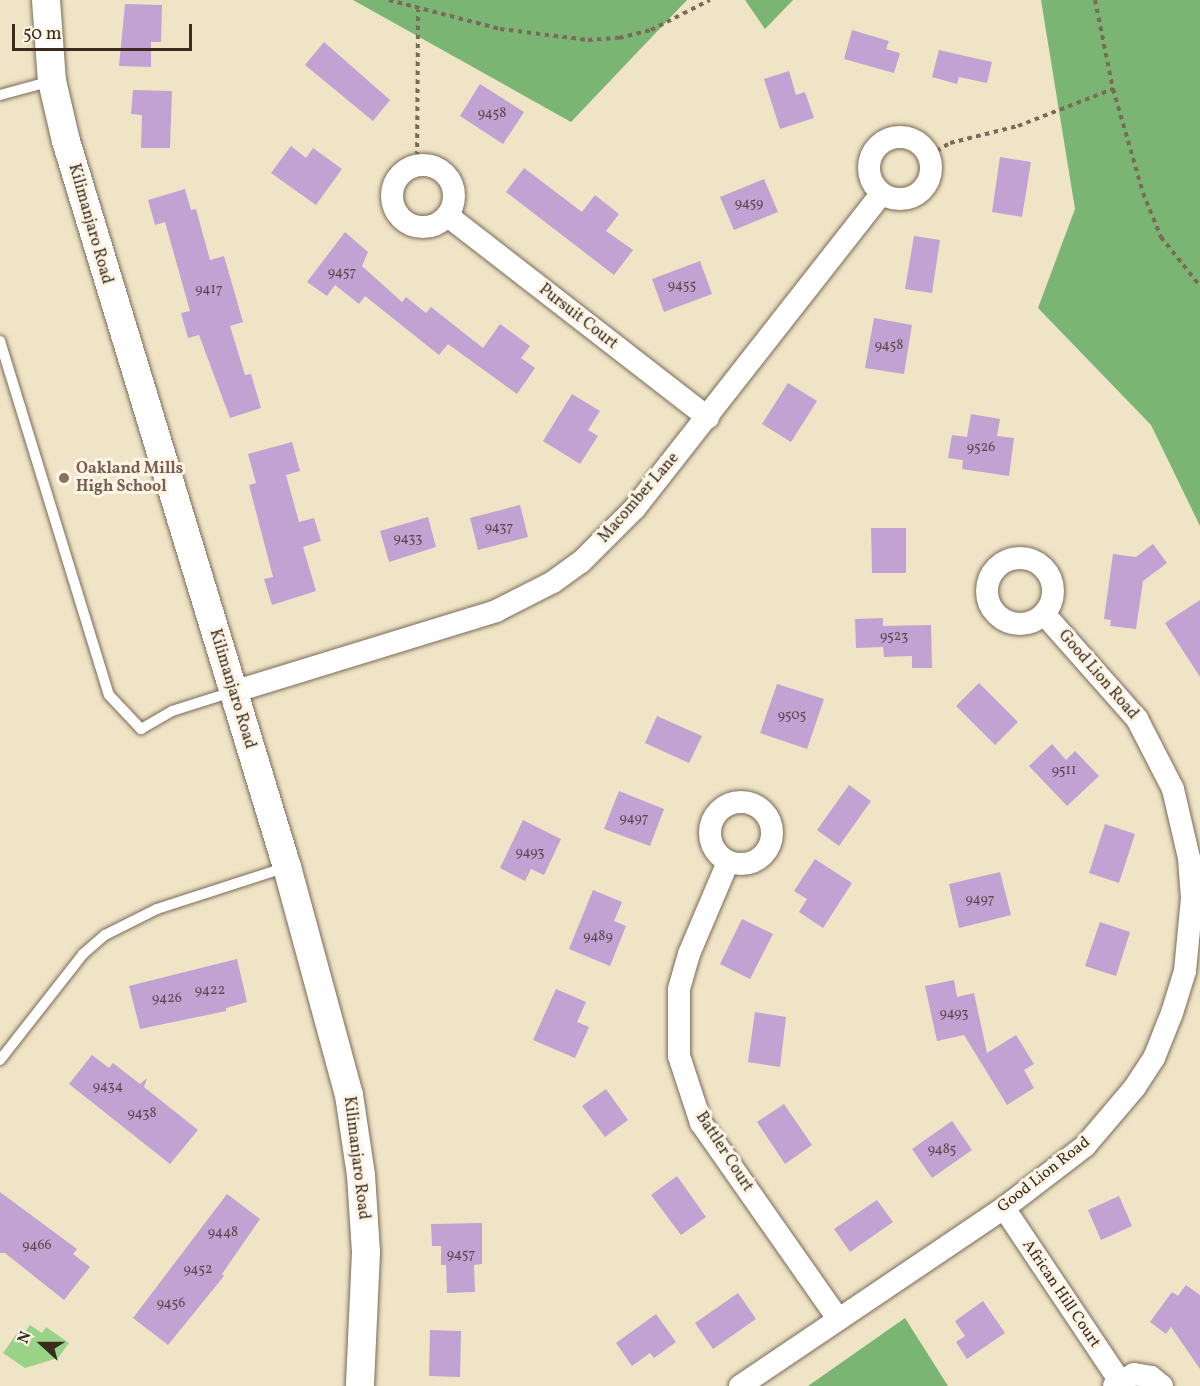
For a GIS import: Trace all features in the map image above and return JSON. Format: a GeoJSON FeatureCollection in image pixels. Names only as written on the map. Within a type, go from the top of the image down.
{"type":"FeatureCollection","features":[{"type":"Feature","properties":{"kind":"street","name":"Kilimanjaro Road"},"geometry":{"type":"LineString","coordinates":[[46,0],[52,81],[98,249],[232,692],[288,867],[349,1095],[361,1175],[366,1252],[360,1386]]}},
{"type":"Feature","properties":{"kind":"street"},"geometry":{"type":"LineString","coordinates":[[908,138],[929,156],[932,169],[922,191],[909,199],[894,200],[881,194],[869,178],[868,166],[873,151],[883,141],[908,138]]}},
{"type":"Feature","properties":{"kind":"street"},"geometry":{"type":"LineString","coordinates":[[417,165],[434,166],[447,176],[454,188],[454,203],[448,216],[438,225],[424,228],[400,217],[392,195],[396,182],[404,171],[417,165]]}},
{"type":"Feature","properties":{"kind":"street","name":"Macomber Lane"},"geometry":{"type":"LineString","coordinates":[[232,692],[495,610],[553,582],[580,562],[628,515],[708,418],[881,194]]}},
{"type":"Feature","properties":{"kind":"street","name":"Pursuit Court"},"geometry":{"type":"LineString","coordinates":[[448,216],[708,418]]}},
{"type":"Feature","properties":{"kind":"street","name":"Good Lion Road"},"geometry":{"type":"LineString","coordinates":[[740,1386],[1004,1208],[1085,1146],[1135,1087],[1154,1058],[1172,1013],[1185,971],[1191,932],[1189,858],[1173,789],[1137,719],[1044,614]]}},
{"type":"Feature","properties":{"kind":"street","name":"Battler Court"},"geometry":{"type":"LineString","coordinates":[[728,862],[689,954],[679,990],[679,1056],[701,1123],[838,1319]]}},
{"type":"Feature","properties":{"kind":"street","name":"African Hill Court"},"geometry":{"type":"LineString","coordinates":[[1004,1208],[1116,1383],[1144,1374],[1162,1386]]}},
{"type":"Feature","properties":{"kind":"lane"},"geometry":{"type":"LineString","coordinates":[[0,94],[52,81]]}},
{"type":"Feature","properties":{"kind":"lane"},"geometry":{"type":"LineString","coordinates":[[0,341],[109,695],[141,729],[172,711],[232,692]]}},
{"type":"Feature","properties":{"kind":"lane"},"geometry":{"type":"LineString","coordinates":[[0,1060],[83,954],[105,935],[157,909],[288,867]]}},
{"type":"Feature","properties":{"kind":"path"},"geometry":{"type":"LineString","coordinates":[[389,0],[418,10],[500,29],[588,40],[618,38],[651,30],[710,0]]}},
{"type":"Feature","properties":{"kind":"path"},"geometry":{"type":"LineString","coordinates":[[1095,0],[1113,89],[1143,194],[1161,237],[1200,286]]}},
{"type":"Feature","properties":{"kind":"path"},"geometry":{"type":"LineString","coordinates":[[417,165],[418,10]]}},
{"type":"Feature","properties":{"kind":"path"},"geometry":{"type":"LineString","coordinates":[[929,156],[950,143],[1018,126],[1113,89]]}},
{"type":"Feature","properties":{"kind":"green space"},"geometry":{"type":"Polygon","coordinates":[[[353,0],[687,0],[571,122],[353,0]]]}},
{"type":"Feature","properties":{"kind":"green space"},"geometry":{"type":"Polygon","coordinates":[[[745,0],[793,0],[765,29],[745,0]]]}},
{"type":"Feature","properties":{"kind":"green space"},"geometry":{"type":"Polygon","coordinates":[[[1041,0],[1200,0],[1200,526],[1151,425],[1038,308],[1075,209],[1041,0]]]}},
{"type":"Feature","properties":{"kind":"green space"},"geometry":{"type":"Polygon","coordinates":[[[905,1318],[948,1386],[808,1386],[905,1318]]]}},
{"type":"Feature","properties":{"kind":"green space"},"geometry":{"type":"Polygon","coordinates":[[[30,1325],[42,1333],[46,1327],[69,1343],[58,1358],[25,1368],[3,1353],[18,1332],[23,1335],[30,1325]]]}},
{"type":"Feature","properties":{"kind":"building"},"geometry":{"type":"Polygon","coordinates":[[[125,4],[162,5],[161,42],[151,42],[151,67],[119,66],[125,4]]]}},
{"type":"Feature","properties":{"kind":"building"},"geometry":{"type":"Polygon","coordinates":[[[852,30],[889,41],[886,49],[900,53],[894,73],[844,59],[852,30]]]}},
{"type":"Feature","properties":{"kind":"building"},"geometry":{"type":"Polygon","coordinates":[[[324,42],[390,100],[373,121],[305,65],[324,42]]]}},
{"type":"Feature","properties":{"kind":"building"},"geometry":{"type":"Polygon","coordinates":[[[939,50],[992,62],[987,83],[959,77],[957,84],[932,77],[939,50]]]}},
{"type":"Feature","properties":{"kind":"building"},"geometry":{"type":"Polygon","coordinates":[[[789,71],[796,95],[805,92],[814,118],[780,129],[764,79],[789,71]]]}},
{"type":"Feature","properties":{"kind":"building"},"geometry":{"type":"Polygon","coordinates":[[[480,84],[524,112],[503,144],[460,116],[480,84]]]}},
{"type":"Feature","properties":{"kind":"building"},"geometry":{"type":"Polygon","coordinates":[[[133,90],[172,91],[170,148],[141,148],[142,115],[131,114],[133,90]]]}},
{"type":"Feature","properties":{"kind":"building"},"geometry":{"type":"Polygon","coordinates":[[[291,146],[306,158],[313,148],[342,169],[316,205],[271,173],[291,146]]]}},
{"type":"Feature","properties":{"kind":"building"},"geometry":{"type":"Polygon","coordinates":[[[1000,157],[1031,162],[1022,217],[992,212],[1000,157]]]}},
{"type":"Feature","properties":{"kind":"building"},"geometry":{"type":"Polygon","coordinates":[[[524,168],[582,212],[595,195],[619,214],[606,231],[633,250],[614,275],[506,192],[524,168]]]}},
{"type":"Feature","properties":{"kind":"building"},"geometry":{"type":"Polygon","coordinates":[[[764,179],[778,212],[734,230],[720,197],[764,179]]]}},
{"type":"Feature","properties":{"kind":"building"},"geometry":{"type":"Polygon","coordinates":[[[185,189],[191,210],[196,209],[210,260],[224,256],[243,322],[230,326],[245,375],[251,374],[261,408],[230,418],[199,335],[188,338],[181,313],[190,311],[165,222],[155,225],[148,200],[185,189]]]}},
{"type":"Feature","properties":{"kind":"building"},"geometry":{"type":"Polygon","coordinates":[[[345,232],[368,252],[362,266],[402,302],[406,297],[426,313],[431,307],[483,348],[500,324],[530,346],[521,358],[535,368],[517,394],[448,344],[439,355],[365,296],[359,304],[335,285],[327,296],[307,282],[345,232]]]}},
{"type":"Feature","properties":{"kind":"building"},"geometry":{"type":"Polygon","coordinates":[[[914,236],[940,240],[932,293],[905,289],[914,236]]]}},
{"type":"Feature","properties":{"kind":"building"},"geometry":{"type":"Polygon","coordinates":[[[700,261],[712,294],[664,312],[652,279],[700,261]]]}},
{"type":"Feature","properties":{"kind":"building"},"geometry":{"type":"Polygon","coordinates":[[[874,318],[912,325],[904,374],[865,368],[874,318]]]}},
{"type":"Feature","properties":{"kind":"building"},"geometry":{"type":"Polygon","coordinates":[[[788,383],[817,401],[791,442],[762,424],[788,383]]]}},
{"type":"Feature","properties":{"kind":"building"},"geometry":{"type":"Polygon","coordinates":[[[572,394],[600,411],[588,430],[598,436],[580,464],[543,441],[572,394]]]}},
{"type":"Feature","properties":{"kind":"building"},"geometry":{"type":"Polygon","coordinates":[[[971,414],[1000,419],[997,436],[1014,438],[1009,476],[962,469],[963,460],[948,458],[952,435],[967,437],[971,414]]]}},
{"type":"Feature","properties":{"kind":"building"},"geometry":{"type":"Polygon","coordinates":[[[292,442],[300,471],[286,475],[299,522],[314,518],[321,541],[303,547],[316,591],[272,605],[264,579],[273,577],[249,485],[256,483],[248,454],[292,442]]]}},
{"type":"Feature","properties":{"kind":"building"},"geometry":{"type":"Polygon","coordinates":[[[520,505],[528,537],[478,550],[470,518],[520,505]]]}},
{"type":"Feature","properties":{"kind":"building"},"geometry":{"type":"Polygon","coordinates":[[[428,517],[436,547],[389,562],[380,531],[428,517]]]}},
{"type":"Feature","properties":{"kind":"building"},"geometry":{"type":"Polygon","coordinates":[[[871,528],[906,528],[906,573],[872,573],[871,528]]]}},
{"type":"Feature","properties":{"kind":"building"},"geometry":{"type":"Polygon","coordinates":[[[1153,544],[1167,563],[1143,581],[1136,629],[1110,626],[1111,620],[1104,619],[1113,554],[1136,557],[1153,544]]]}},
{"type":"Feature","properties":{"kind":"building"},"geometry":{"type":"Polygon","coordinates":[[[1200,600],[1200,677],[1165,623],[1200,600]]]}},
{"type":"Feature","properties":{"kind":"building"},"geometry":{"type":"Polygon","coordinates":[[[883,618],[883,626],[931,625],[932,668],[912,668],[912,656],[884,657],[883,647],[856,648],[855,619],[883,618]]]}},
{"type":"Feature","properties":{"kind":"building"},"geometry":{"type":"Polygon","coordinates":[[[979,683],[1018,722],[995,745],[956,706],[979,683]]]}},
{"type":"Feature","properties":{"kind":"building"},"geometry":{"type":"Polygon","coordinates":[[[777,684],[824,699],[807,749],[760,733],[777,684]]]}},
{"type":"Feature","properties":{"kind":"building"},"geometry":{"type":"Polygon","coordinates":[[[657,716],[702,736],[689,763],[645,743],[657,716]]]}},
{"type":"Feature","properties":{"kind":"building"},"geometry":{"type":"Polygon","coordinates":[[[1052,744],[1066,760],[1075,751],[1099,776],[1067,806],[1029,766],[1052,744]]]}},
{"type":"Feature","properties":{"kind":"building"},"geometry":{"type":"Polygon","coordinates":[[[849,785],[871,801],[839,846],[817,830],[849,785]]]}},
{"type":"Feature","properties":{"kind":"building"},"geometry":{"type":"Polygon","coordinates":[[[619,791],[664,809],[650,846],[604,829],[619,791]]]}},
{"type":"Feature","properties":{"kind":"building"},"geometry":{"type":"Polygon","coordinates":[[[523,820],[561,839],[544,875],[531,869],[525,881],[500,868],[523,820]]]}},
{"type":"Feature","properties":{"kind":"building"},"geometry":{"type":"Polygon","coordinates":[[[1105,824],[1135,834],[1119,883],[1089,873],[1105,824]]]}},
{"type":"Feature","properties":{"kind":"building"},"geometry":{"type":"Polygon","coordinates":[[[815,859],[852,883],[823,928],[799,912],[807,899],[794,891],[815,859]]]}},
{"type":"Feature","properties":{"kind":"building"},"geometry":{"type":"Polygon","coordinates":[[[1000,872],[1011,915],[959,928],[949,884],[1000,872]]]}},
{"type":"Feature","properties":{"kind":"building"},"geometry":{"type":"Polygon","coordinates":[[[593,890],[622,902],[614,921],[626,926],[610,966],[569,949],[593,890]]]}},
{"type":"Feature","properties":{"kind":"building"},"geometry":{"type":"Polygon","coordinates":[[[742,919],[773,934],[750,979],[720,964],[742,919]]]}},
{"type":"Feature","properties":{"kind":"building"},"geometry":{"type":"Polygon","coordinates":[[[1100,922],[1130,932],[1116,976],[1085,966],[1100,922]]]}},
{"type":"Feature","properties":{"kind":"building"},"geometry":{"type":"Polygon","coordinates":[[[237,959],[247,1002],[226,1008],[226,1011],[140,1029],[129,986],[237,959]]]}},
{"type":"Feature","properties":{"kind":"building"},"geometry":{"type":"Polygon","coordinates":[[[954,980],[957,997],[974,993],[987,1053],[1016,1035],[1034,1064],[1024,1070],[1034,1088],[1007,1105],[964,1035],[937,1041],[925,986],[954,980]]]}},
{"type":"Feature","properties":{"kind":"building"},"geometry":{"type":"Polygon","coordinates":[[[556,989],[586,1002],[577,1022],[589,1027],[575,1058],[533,1040],[556,989]]]}},
{"type":"Feature","properties":{"kind":"building"},"geometry":{"type":"Polygon","coordinates":[[[755,1012],[786,1017],[780,1067],[748,1062],[755,1012]]]}},
{"type":"Feature","properties":{"kind":"building"},"geometry":{"type":"Polygon","coordinates":[[[92,1055],[109,1068],[113,1063],[140,1084],[147,1078],[144,1087],[198,1130],[170,1164],[69,1084],[92,1055]]]}},
{"type":"Feature","properties":{"kind":"building"},"geometry":{"type":"Polygon","coordinates":[[[606,1089],[628,1120],[605,1137],[582,1106],[606,1089]]]}},
{"type":"Feature","properties":{"kind":"building"},"geometry":{"type":"Polygon","coordinates":[[[784,1104],[812,1145],[785,1164],[757,1122],[784,1104]]]}},
{"type":"Feature","properties":{"kind":"building"},"geometry":{"type":"Polygon","coordinates":[[[952,1121],[972,1150],[932,1178],[912,1149],[952,1121]]]}},
{"type":"Feature","properties":{"kind":"building"},"geometry":{"type":"Polygon","coordinates":[[[677,1176],[706,1217],[681,1235],[651,1195],[677,1176]]]}},
{"type":"Feature","properties":{"kind":"building"},"geometry":{"type":"Polygon","coordinates":[[[0,1192],[77,1249],[73,1254],[90,1267],[64,1300],[5,1253],[0,1253],[0,1192]]]}},
{"type":"Feature","properties":{"kind":"building"},"geometry":{"type":"Polygon","coordinates":[[[227,1194],[260,1219],[222,1274],[224,1276],[168,1345],[133,1318],[227,1194]]]}},
{"type":"Feature","properties":{"kind":"building"},"geometry":{"type":"Polygon","coordinates":[[[1119,1196],[1132,1226],[1101,1240],[1088,1210],[1119,1196]]]}},
{"type":"Feature","properties":{"kind":"building"},"geometry":{"type":"Polygon","coordinates":[[[877,1200],[893,1222],[850,1252],[834,1229],[877,1200]]]}},
{"type":"Feature","properties":{"kind":"building"},"geometry":{"type":"Polygon","coordinates":[[[482,1223],[482,1264],[474,1265],[475,1292],[447,1293],[446,1265],[441,1265],[441,1246],[432,1246],[431,1224],[482,1223]]]}},
{"type":"Feature","properties":{"kind":"building"},"geometry":{"type":"Polygon","coordinates":[[[1186,1285],[1200,1295],[1200,1369],[1171,1327],[1166,1334],[1150,1322],[1172,1292],[1178,1296],[1186,1285]]]}},
{"type":"Feature","properties":{"kind":"building"},"geometry":{"type":"Polygon","coordinates":[[[738,1293],[756,1319],[713,1349],[695,1323],[738,1293]]]}},
{"type":"Feature","properties":{"kind":"building"},"geometry":{"type":"Polygon","coordinates":[[[983,1301],[1005,1333],[967,1359],[956,1342],[965,1336],[955,1321],[983,1301]]]}},
{"type":"Feature","properties":{"kind":"building"},"geometry":{"type":"Polygon","coordinates":[[[656,1314],[676,1342],[654,1358],[650,1353],[632,1366],[616,1343],[656,1314]]]}},
{"type":"Feature","properties":{"kind":"building"},"geometry":{"type":"Polygon","coordinates":[[[430,1330],[461,1331],[460,1377],[429,1376],[430,1330]]]}},
{"type":"Feature","properties":{"kind":"place","name":"Oakland Mills High School"},"geometry":{"type":"Point","coordinates":[64,478]}}]}
